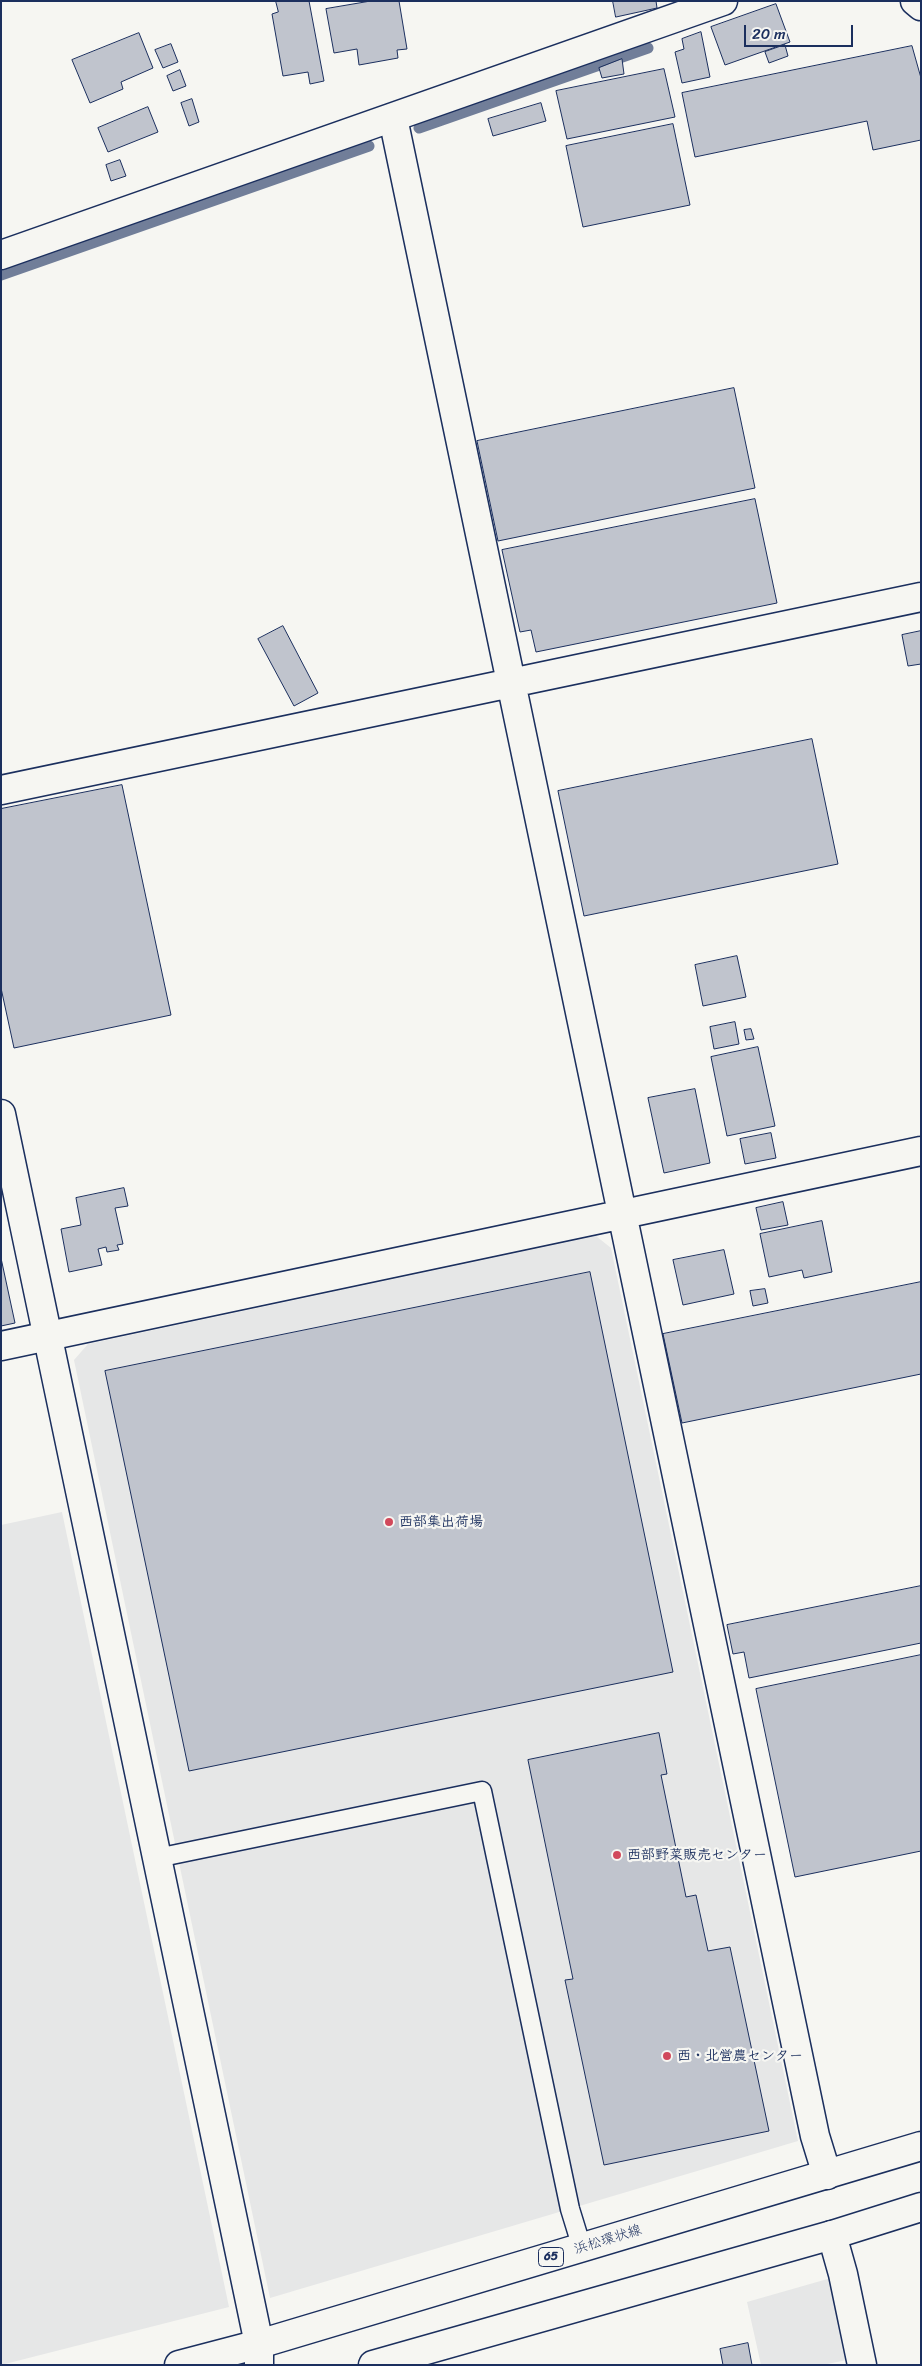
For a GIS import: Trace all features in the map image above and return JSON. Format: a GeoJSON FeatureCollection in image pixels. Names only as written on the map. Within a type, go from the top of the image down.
{"type":"FeatureCollection","features":[{"type":"Feature","properties":{"kind":"street"},"geometry":{"type":"LineString","coordinates":[[1,255],[723,1]]}},
{"type":"Feature","properties":{"kind":"street"},"geometry":{"type":"LineString","coordinates":[[915,1],[921,6]]}},
{"type":"Feature","properties":{"kind":"street"},"geometry":{"type":"LineString","coordinates":[[393,118],[815,2136],[827,2175]]}},
{"type":"Feature","properties":{"kind":"street"},"geometry":{"type":"LineString","coordinates":[[1,790],[921,597]]}},
{"type":"Feature","properties":{"kind":"street"},"geometry":{"type":"LineString","coordinates":[[1,1114],[259,2354]]}},
{"type":"Feature","properties":{"kind":"street"},"geometry":{"type":"LineString","coordinates":[[1,1346],[921,1151]]}},
{"type":"Feature","properties":{"kind":"street","name":"浜松環状線"},"geometry":{"type":"LineString","coordinates":[[180,2365],[259,2354],[582,2248],[921,2146]]}},
{"type":"Feature","properties":{"kind":"street"},"geometry":{"type":"LineString","coordinates":[[373,2365],[832,2235],[921,2207]]}},
{"type":"Feature","properties":{"kind":"street"},"geometry":{"type":"LineString","coordinates":[[832,2235],[844,2274],[862,2365]]}},
{"type":"Feature","properties":{"kind":"lane"},"geometry":{"type":"LineString","coordinates":[[157,1858],[482,1791],[568,2200],[582,2248]]}},
{"type":"Feature","properties":{"kind":"shaded area"},"geometry":{"type":"Polygon","coordinates":[[[596,1236],[611,1248],[798,2141],[270,2298],[74,1360],[88,1344],[596,1236]]]}},
{"type":"Feature","properties":{"kind":"shaded area"},"geometry":{"type":"Polygon","coordinates":[[[62,1512],[229,2307],[1,2365],[1,1525],[62,1512]]]}},
{"type":"Feature","properties":{"kind":"shaded area"},"geometry":{"type":"Polygon","coordinates":[[[831,2278],[847,2360],[822,2365],[761,2365],[747,2302],[831,2278]]]}},
{"type":"Feature","properties":{"kind":"building"},"geometry":{"type":"Polygon","coordinates":[[[276,1],[309,1],[324,81],[310,84],[308,72],[283,76],[272,14],[278,12],[276,1]]]}},
{"type":"Feature","properties":{"kind":"building"},"geometry":{"type":"Polygon","coordinates":[[[371,1],[399,1],[407,49],[397,50],[398,58],[359,65],[357,49],[334,53],[326,9],[371,1]]]}},
{"type":"Feature","properties":{"kind":"building"},"geometry":{"type":"Polygon","coordinates":[[[613,1],[656,1],[657,8],[616,17],[613,1]]]}},
{"type":"Feature","properties":{"kind":"building"},"geometry":{"type":"Polygon","coordinates":[[[776,4],[790,42],[725,65],[711,27],[776,4]]]}},
{"type":"Feature","properties":{"kind":"building"},"geometry":{"type":"Polygon","coordinates":[[[701,32],[710,77],[682,83],[675,52],[684,49],[682,39],[701,32]]]}},
{"type":"Feature","properties":{"kind":"building"},"geometry":{"type":"Polygon","coordinates":[[[139,33],[153,68],[121,82],[123,89],[90,103],[72,60],[139,33]]]}},
{"type":"Feature","properties":{"kind":"building"},"geometry":{"type":"Polygon","coordinates":[[[171,44],[178,62],[163,68],[155,50],[171,44]]]}},
{"type":"Feature","properties":{"kind":"building"},"geometry":{"type":"Polygon","coordinates":[[[785,45],[788,56],[769,63],[765,52],[785,45]]]}},
{"type":"Feature","properties":{"kind":"building"},"geometry":{"type":"Polygon","coordinates":[[[912,46],[921,78],[921,140],[873,150],[867,121],[695,157],[682,93],[912,46]]]}},
{"type":"Feature","properties":{"kind":"building"},"geometry":{"type":"Polygon","coordinates":[[[622,59],[624,74],[602,78],[599,68],[622,59]]]}},
{"type":"Feature","properties":{"kind":"building"},"geometry":{"type":"Polygon","coordinates":[[[664,69],[675,117],[567,139],[556,91],[664,69]]]}},
{"type":"Feature","properties":{"kind":"building"},"geometry":{"type":"Polygon","coordinates":[[[180,70],[186,86],[173,91],[167,76],[180,70]]]}},
{"type":"Feature","properties":{"kind":"building"},"geometry":{"type":"Polygon","coordinates":[[[192,99],[199,122],[189,126],[181,103],[192,99]]]}},
{"type":"Feature","properties":{"kind":"building"},"geometry":{"type":"Polygon","coordinates":[[[541,103],[546,121],[493,136],[488,119],[541,103]]]}},
{"type":"Feature","properties":{"kind":"building"},"geometry":{"type":"Polygon","coordinates":[[[148,107],[158,132],[108,152],[98,128],[148,107]]]}},
{"type":"Feature","properties":{"kind":"building"},"geometry":{"type":"Polygon","coordinates":[[[673,124],[690,205],[583,227],[566,146],[673,124]]]}},
{"type":"Feature","properties":{"kind":"building"},"geometry":{"type":"Polygon","coordinates":[[[120,160],[126,176],[111,181],[106,165],[120,160]]]}},
{"type":"Feature","properties":{"kind":"building"},"geometry":{"type":"Polygon","coordinates":[[[734,388],[755,488],[498,541],[477,441],[734,388]]]}},
{"type":"Feature","properties":{"kind":"building"},"geometry":{"type":"Polygon","coordinates":[[[755,499],[777,603],[536,652],[531,630],[520,632],[502,550],[755,499]]]}},
{"type":"Feature","properties":{"kind":"building"},"geometry":{"type":"Polygon","coordinates":[[[283,626],[318,693],[294,706],[258,639],[283,626]]]}},
{"type":"Feature","properties":{"kind":"building"},"geometry":{"type":"Polygon","coordinates":[[[921,631],[921,664],[908,666],[902,635],[921,631]]]}},
{"type":"Feature","properties":{"kind":"building"},"geometry":{"type":"Polygon","coordinates":[[[812,739],[838,864],[584,916],[558,791],[812,739]]]}},
{"type":"Feature","properties":{"kind":"building"},"geometry":{"type":"Polygon","coordinates":[[[122,785],[171,1015],[14,1048],[1,988],[1,809],[122,785]]]}},
{"type":"Feature","properties":{"kind":"building"},"geometry":{"type":"Polygon","coordinates":[[[737,956],[746,997],[703,1006],[695,965],[737,956]]]}},
{"type":"Feature","properties":{"kind":"building"},"geometry":{"type":"Polygon","coordinates":[[[735,1022],[739,1044],[714,1049],[710,1027],[735,1022]]]}},
{"type":"Feature","properties":{"kind":"building"},"geometry":{"type":"Polygon","coordinates":[[[751,1029],[754,1039],[746,1040],[744,1030],[751,1029]]]}},
{"type":"Feature","properties":{"kind":"building"},"geometry":{"type":"Polygon","coordinates":[[[758,1047],[775,1126],[727,1136],[711,1057],[758,1047]]]}},
{"type":"Feature","properties":{"kind":"building"},"geometry":{"type":"Polygon","coordinates":[[[695,1089],[710,1163],[664,1173],[648,1098],[695,1089]]]}},
{"type":"Feature","properties":{"kind":"building"},"geometry":{"type":"Polygon","coordinates":[[[771,1133],[776,1158],[745,1164],[740,1139],[771,1133]]]}},
{"type":"Feature","properties":{"kind":"building"},"geometry":{"type":"Polygon","coordinates":[[[124,1188],[128,1206],[115,1208],[123,1244],[117,1245],[119,1250],[107,1252],[106,1247],[98,1249],[102,1265],[69,1272],[61,1229],[81,1225],[76,1198],[124,1188]]]}},
{"type":"Feature","properties":{"kind":"building"},"geometry":{"type":"Polygon","coordinates":[[[783,1202],[788,1225],[761,1230],[756,1208],[783,1202]]]}},
{"type":"Feature","properties":{"kind":"building"},"geometry":{"type":"Polygon","coordinates":[[[822,1221],[832,1272],[804,1278],[802,1270],[769,1277],[760,1234],[822,1221]]]}},
{"type":"Feature","properties":{"kind":"building"},"geometry":{"type":"Polygon","coordinates":[[[724,1250],[734,1294],[683,1305],[673,1260],[724,1250]]]}},
{"type":"Feature","properties":{"kind":"building"},"geometry":{"type":"Polygon","coordinates":[[[1,1258],[15,1323],[1,1326],[1,1258]]]}},
{"type":"Feature","properties":{"kind":"building","name":"西部集出荷場"},"geometry":{"type":"Polygon","coordinates":[[[590,1272],[673,1672],[189,1771],[105,1371],[590,1272]]]}},
{"type":"Feature","properties":{"kind":"building"},"geometry":{"type":"Polygon","coordinates":[[[921,1282],[921,1374],[682,1423],[663,1334],[921,1282]]]}},
{"type":"Feature","properties":{"kind":"building"},"geometry":{"type":"Polygon","coordinates":[[[765,1289],[768,1303],[753,1306],[750,1291],[765,1289]]]}},
{"type":"Feature","properties":{"kind":"building"},"geometry":{"type":"Polygon","coordinates":[[[921,1586],[921,1643],[749,1678],[744,1652],[733,1654],[727,1625],[921,1586]]]}},
{"type":"Feature","properties":{"kind":"building"},"geometry":{"type":"Polygon","coordinates":[[[921,1655],[921,1851],[795,1877],[756,1689],[921,1655]]]}},
{"type":"Feature","properties":{"kind":"building"},"geometry":{"type":"Polygon","coordinates":[[[659,1733],[667,1774],[661,1775],[686,1897],[696,1895],[708,1951],[730,1947],[769,2131],[604,2165],[565,1980],[573,1979],[528,1760],[659,1733]]]}},
{"type":"Feature","properties":{"kind":"building"},"geometry":{"type":"Polygon","coordinates":[[[748,2343],[752,2365],[723,2365],[720,2349],[748,2343]]]}},
{"type":"Feature","properties":{"kind":"waterway"},"geometry":{"type":"LineString","coordinates":[[419,128],[648,48]]}},
{"type":"Feature","properties":{"kind":"waterway"},"geometry":{"type":"LineString","coordinates":[[1,275],[369,146]]}},
{"type":"Feature","properties":{"kind":"place","name":"西部集出荷場"},"geometry":{"type":"Point","coordinates":[389,1522]}},
{"type":"Feature","properties":{"kind":"place","name":"西部野菜販売センター"},"geometry":{"type":"Point","coordinates":[617,1855]}},
{"type":"Feature","properties":{"kind":"place","name":"西・北営農センター"},"geometry":{"type":"Point","coordinates":[667,2056]}}]}
